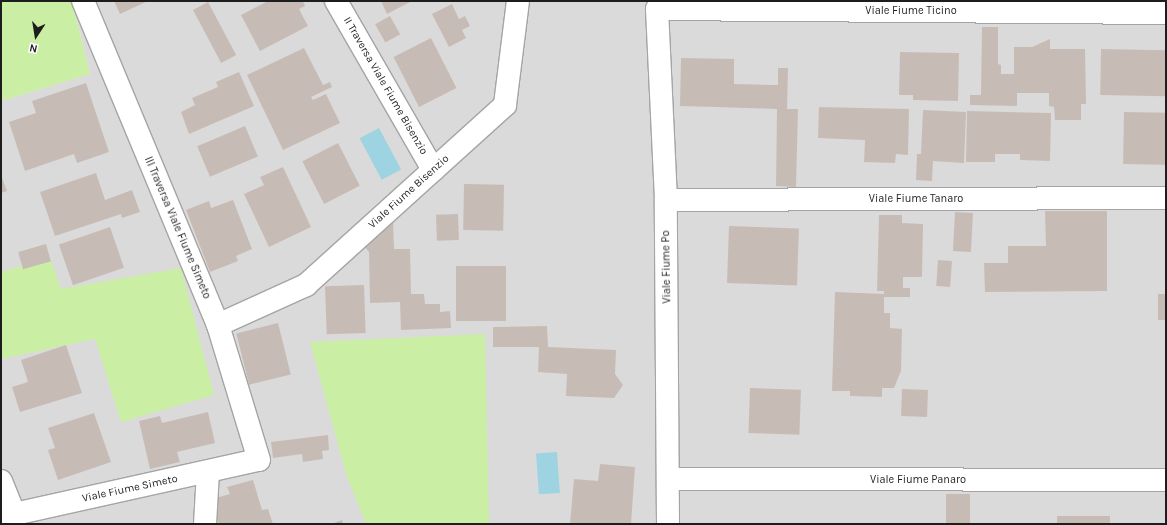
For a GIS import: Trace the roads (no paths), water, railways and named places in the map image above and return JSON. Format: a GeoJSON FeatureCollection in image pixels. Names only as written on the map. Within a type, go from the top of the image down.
{"type":"FeatureCollection","features":[{"type":"Feature","properties":{"kind":"street","name":"III Traversa Viale Fiume Simeto"},"geometry":{"type":"LineString","coordinates":[[83,1],[218,325],[259,460]]}},
{"type":"Feature","properties":{"kind":"street","name":"II Traversa Viale Fiume Bisenzio"},"geometry":{"type":"LineString","coordinates":[[336,1],[434,170]]}},
{"type":"Feature","properties":{"kind":"street","name":"Viale Fiume Bisenzio"},"geometry":{"type":"LineString","coordinates":[[218,325],[306,285],[505,105],[518,1]]}},
{"type":"Feature","properties":{"kind":"street","name":"Viale Fiume Ticino"},"geometry":{"type":"LineString","coordinates":[[657,9],[1166,13]]}},
{"type":"Feature","properties":{"kind":"street","name":"Viale Fiume Po"},"geometry":{"type":"LineString","coordinates":[[657,9],[666,200],[669,479],[668,524]]}},
{"type":"Feature","properties":{"kind":"street","name":"Viale Fiume Tanaro"},"geometry":{"type":"LineString","coordinates":[[666,200],[1166,198]]}},
{"type":"Feature","properties":{"kind":"street","name":"Viale Fiume Simeto"},"geometry":{"type":"LineString","coordinates":[[7,515],[55,514],[208,472],[259,460]]}},
{"type":"Feature","properties":{"kind":"street"},"geometry":{"type":"LineString","coordinates":[[205,524],[208,472]]}},
{"type":"Feature","properties":{"kind":"street","name":"Viale Fiume Panaro"},"geometry":{"type":"LineString","coordinates":[[669,479],[1166,480]]}},
{"type":"Feature","properties":{"kind":"street"},"geometry":{"type":"LineString","coordinates":[[1,481],[7,515]]}},
{"type":"Feature","properties":{"kind":"water"},"geometry":{"type":"Polygon","coordinates":[[[379,128],[401,169],[382,180],[360,138],[379,128]]]}},
{"type":"Feature","properties":{"kind":"water"},"geometry":{"type":"Polygon","coordinates":[[[557,452],[560,493],[539,494],[536,453],[557,452]]]}}]}
